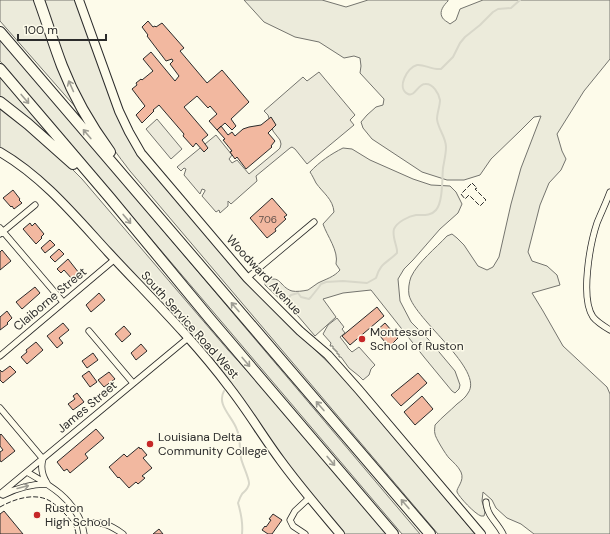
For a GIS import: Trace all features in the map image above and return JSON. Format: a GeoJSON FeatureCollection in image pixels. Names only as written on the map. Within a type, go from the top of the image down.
{"type":"FeatureCollection","features":[{"type":"Feature","properties":{"kind":"highway"},"geometry":{"type":"LineString","coordinates":[[39,0],[62,66],[73,92],[90,123],[144,201]]}},
{"type":"Feature","properties":{"kind":"highway"},"geometry":{"type":"LineString","coordinates":[[0,32],[430,534]]}},
{"type":"Feature","properties":{"kind":"highway"},"geometry":{"type":"LineString","coordinates":[[0,69],[393,534]]}},
{"type":"Feature","properties":{"kind":"highway"},"geometry":{"type":"LineString","coordinates":[[0,102],[52,144],[110,198]]}},
{"type":"Feature","properties":{"kind":"main road","name":"Woodward Avenue"},"geometry":{"type":"LineString","coordinates":[[79,0],[119,111],[141,153],[247,278],[328,355],[481,534]]}},
{"type":"Feature","properties":{"kind":"main road","name":"South Service Road West"},"geometry":{"type":"LineString","coordinates":[[0,152],[23,166],[62,202],[188,338],[230,387],[280,460],[309,498],[340,534]]}},
{"type":"Feature","properties":{"kind":"street"},"geometry":{"type":"LineString","coordinates":[[610,192],[597,224],[590,250],[586,279],[586,294],[593,317],[610,330]]}},
{"type":"Feature","properties":{"kind":"street"},"geometry":{"type":"LineString","coordinates":[[35,205],[1,231],[63,302]]}},
{"type":"Feature","properties":{"kind":"street"},"geometry":{"type":"LineString","coordinates":[[247,278],[314,222]]}},
{"type":"Feature","properties":{"kind":"street","name":"Claiborne Street"},"geometry":{"type":"LineString","coordinates":[[0,356],[114,259]]}},
{"type":"Feature","properties":{"kind":"street"},"geometry":{"type":"LineString","coordinates":[[89,331],[133,383]]}},
{"type":"Feature","properties":{"kind":"street","name":"James Street"},"geometry":{"type":"LineString","coordinates":[[0,495],[188,338]]}},
{"type":"Feature","properties":{"kind":"street"},"geometry":{"type":"LineString","coordinates":[[0,408],[42,459],[41,468],[48,485]]}},
{"type":"Feature","properties":{"kind":"street"},"geometry":{"type":"LineString","coordinates":[[27,472],[60,493],[69,501],[76,510],[82,524],[84,534]]}},
{"type":"Feature","properties":{"kind":"street"},"geometry":{"type":"LineString","coordinates":[[0,495],[20,487],[33,484],[48,485]]}},
{"type":"Feature","properties":{"kind":"street"},"geometry":{"type":"LineString","coordinates":[[305,534],[293,526],[290,520],[295,511],[309,498]]}},
{"type":"Feature","properties":{"kind":"street"},"geometry":{"type":"LineString","coordinates":[[486,502],[489,514],[501,529],[503,534]]}},
{"type":"Feature","properties":{"kind":"street"},"geometry":{"type":"LineString","coordinates":[[82,524],[89,522],[103,523],[122,534]]}},
{"type":"Feature","properties":{"kind":"shaded area"},"geometry":{"type":"Polygon","coordinates":[[[0,0],[34,0],[58,66],[78,110],[0,21],[0,0]]]}},
{"type":"Feature","properties":{"kind":"shaded area"},"geometry":{"type":"Polygon","coordinates":[[[43,0],[76,0],[126,133],[269,305],[341,375],[475,534],[438,534],[130,171],[112,147],[80,97],[64,61],[43,0]]]}},
{"type":"Feature","properties":{"kind":"shaded area"},"geometry":{"type":"Polygon","coordinates":[[[244,0],[322,0],[346,7],[368,0],[448,0],[442,8],[441,15],[443,19],[450,24],[456,20],[460,9],[483,0],[610,0],[610,59],[584,91],[557,134],[566,159],[561,170],[549,183],[540,205],[528,252],[532,261],[547,266],[557,275],[560,285],[532,293],[563,346],[607,387],[610,394],[610,534],[534,534],[521,524],[507,518],[496,508],[492,500],[483,492],[482,501],[485,512],[484,516],[481,516],[475,512],[461,498],[457,490],[462,478],[461,472],[443,450],[435,436],[435,425],[466,396],[471,383],[467,372],[458,358],[423,318],[409,295],[410,281],[414,271],[447,236],[452,234],[464,245],[478,266],[487,270],[493,267],[499,257],[521,168],[541,116],[534,117],[491,159],[480,175],[464,180],[447,180],[422,172],[372,139],[363,128],[361,122],[376,107],[383,105],[384,99],[360,73],[360,58],[354,56],[344,58],[319,42],[295,37],[264,22],[244,0]]]}},
{"type":"Feature","properties":{"kind":"shaded area"},"geometry":{"type":"Polygon","coordinates":[[[0,38],[420,534],[402,534],[0,61],[0,38]]]}},
{"type":"Feature","properties":{"kind":"shaded area"},"geometry":{"type":"Polygon","coordinates":[[[319,72],[355,115],[350,120],[354,125],[307,164],[295,149],[292,147],[290,148],[256,176],[257,181],[231,204],[228,201],[228,206],[220,213],[219,210],[216,212],[202,196],[205,190],[202,189],[200,194],[184,175],[186,169],[184,168],[181,171],[177,167],[216,135],[232,155],[229,159],[232,163],[237,160],[249,174],[278,150],[281,144],[280,140],[273,131],[268,115],[264,111],[303,77],[307,81],[319,72]]]}},
{"type":"Feature","properties":{"kind":"shaded area"},"geometry":{"type":"Polygon","coordinates":[[[0,77],[44,128],[50,137],[0,99],[0,77]]]}},
{"type":"Feature","properties":{"kind":"shaded area"},"geometry":{"type":"Polygon","coordinates":[[[0,108],[31,131],[82,179],[228,350],[282,409],[387,534],[343,533],[289,468],[227,379],[49,184],[25,164],[0,148],[0,108]]]}},
{"type":"Feature","properties":{"kind":"shaded area"},"geometry":{"type":"Polygon","coordinates":[[[157,119],[182,149],[171,159],[146,129],[157,119]]]}},
{"type":"Feature","properties":{"kind":"shaded area"},"geometry":{"type":"Polygon","coordinates":[[[343,148],[352,149],[370,160],[413,179],[431,185],[450,186],[456,192],[462,204],[458,213],[440,229],[404,269],[398,279],[400,301],[411,322],[429,340],[455,371],[460,385],[459,389],[455,393],[424,357],[371,290],[343,293],[323,299],[336,317],[315,336],[298,316],[265,285],[265,282],[274,279],[292,291],[308,290],[318,283],[333,276],[340,270],[336,264],[336,254],[323,224],[334,212],[332,203],[316,183],[310,172],[325,158],[343,148]]]}},
{"type":"Feature","properties":{"kind":"shaded area"},"geometry":{"type":"Polygon","coordinates":[[[337,318],[344,327],[342,329],[345,333],[340,337],[348,348],[352,352],[359,347],[375,365],[371,369],[369,375],[363,380],[349,368],[341,357],[339,357],[337,351],[333,349],[333,346],[330,346],[331,343],[323,334],[328,325],[337,318]]]}},
{"type":"Feature","properties":{"kind":"building"},"geometry":{"type":"Polygon","coordinates":[[[148,21],[153,27],[156,27],[162,23],[184,48],[180,51],[207,83],[222,70],[249,102],[231,119],[236,126],[232,130],[225,123],[217,130],[209,121],[217,114],[210,106],[208,108],[197,96],[184,107],[208,135],[202,140],[208,148],[204,152],[196,143],[193,147],[159,105],[142,123],[136,115],[145,106],[132,89],[137,85],[136,83],[153,71],[143,59],[151,52],[175,81],[179,76],[170,64],[173,61],[172,59],[166,61],[147,36],[148,35],[142,27],[148,21]]]}},
{"type":"Feature","properties":{"kind":"building"},"geometry":{"type":"Polygon","coordinates":[[[271,117],[276,125],[268,133],[275,141],[271,146],[272,147],[246,169],[237,157],[235,159],[230,152],[232,151],[223,140],[225,139],[217,130],[221,126],[228,135],[232,132],[235,136],[243,129],[261,125],[271,117]]]}},
{"type":"Feature","properties":{"kind":"building"},"geometry":{"type":"Polygon","coordinates":[[[13,190],[22,203],[14,209],[3,198],[13,190]]]}},
{"type":"Feature","properties":{"kind":"building"},"geometry":{"type":"Polygon","coordinates":[[[272,198],[287,215],[284,217],[286,219],[275,229],[276,231],[267,238],[250,218],[272,198]]]}},
{"type":"Feature","properties":{"kind":"building"},"geometry":{"type":"Polygon","coordinates":[[[30,223],[32,226],[35,223],[44,234],[36,244],[23,229],[30,223]]]}},
{"type":"Feature","properties":{"kind":"building"},"geometry":{"type":"Polygon","coordinates":[[[50,240],[55,245],[45,253],[41,248],[50,240]]]}},
{"type":"Feature","properties":{"kind":"building"},"geometry":{"type":"Polygon","coordinates":[[[59,249],[64,254],[55,262],[50,257],[59,249]]]}},
{"type":"Feature","properties":{"kind":"building"},"geometry":{"type":"Polygon","coordinates":[[[2,250],[11,261],[0,270],[0,252],[2,250]]]}},
{"type":"Feature","properties":{"kind":"building"},"geometry":{"type":"Polygon","coordinates":[[[68,259],[79,273],[72,279],[64,270],[61,273],[57,269],[68,259]]]}},
{"type":"Feature","properties":{"kind":"building"},"geometry":{"type":"Polygon","coordinates":[[[35,287],[40,293],[22,309],[16,302],[35,287]]]}},
{"type":"Feature","properties":{"kind":"building"},"geometry":{"type":"Polygon","coordinates":[[[99,293],[105,300],[91,312],[86,305],[99,293]]]}},
{"type":"Feature","properties":{"kind":"building"},"geometry":{"type":"Polygon","coordinates":[[[377,307],[384,316],[350,345],[342,336],[377,307]]]}},
{"type":"Feature","properties":{"kind":"building"},"geometry":{"type":"Polygon","coordinates":[[[7,311],[12,318],[7,323],[8,324],[0,330],[0,317],[7,311]]]}},
{"type":"Feature","properties":{"kind":"building"},"geometry":{"type":"Polygon","coordinates":[[[63,323],[69,330],[59,338],[63,343],[57,348],[47,336],[63,323]]]}},
{"type":"Feature","properties":{"kind":"building"},"geometry":{"type":"Polygon","coordinates":[[[385,323],[398,338],[389,347],[376,331],[385,323]]]}},
{"type":"Feature","properties":{"kind":"building"},"geometry":{"type":"Polygon","coordinates":[[[124,326],[131,334],[122,342],[115,334],[124,326]]]}},
{"type":"Feature","properties":{"kind":"building"},"geometry":{"type":"Polygon","coordinates":[[[36,342],[43,350],[27,364],[21,357],[27,352],[26,350],[36,342]]]}},
{"type":"Feature","properties":{"kind":"building"},"geometry":{"type":"Polygon","coordinates":[[[141,344],[147,351],[136,360],[131,353],[141,344]]]}},
{"type":"Feature","properties":{"kind":"building"},"geometry":{"type":"Polygon","coordinates":[[[93,353],[98,360],[87,368],[82,361],[93,353]]]}},
{"type":"Feature","properties":{"kind":"building"},"geometry":{"type":"Polygon","coordinates":[[[10,366],[16,372],[3,383],[0,380],[0,370],[2,372],[10,366]]]}},
{"type":"Feature","properties":{"kind":"building"},"geometry":{"type":"Polygon","coordinates":[[[89,371],[97,382],[90,387],[82,376],[89,371]]]}},
{"type":"Feature","properties":{"kind":"building"},"geometry":{"type":"Polygon","coordinates":[[[109,372],[115,379],[104,387],[98,380],[109,372]]]}},
{"type":"Feature","properties":{"kind":"building"},"geometry":{"type":"Polygon","coordinates":[[[418,373],[427,383],[401,406],[391,395],[418,373]]]}},
{"type":"Feature","properties":{"kind":"building"},"geometry":{"type":"Polygon","coordinates":[[[77,393],[84,402],[73,410],[68,404],[75,399],[73,396],[77,393]]]}},
{"type":"Feature","properties":{"kind":"building"},"geometry":{"type":"Polygon","coordinates":[[[422,396],[433,409],[415,425],[404,412],[422,396]]]}},
{"type":"Feature","properties":{"kind":"building"},"geometry":{"type":"Polygon","coordinates":[[[96,429],[104,438],[85,454],[88,458],[70,473],[67,469],[64,471],[57,462],[96,429]]]}},
{"type":"Feature","properties":{"kind":"building"},"geometry":{"type":"Polygon","coordinates":[[[1,434],[15,451],[1,462],[0,452],[3,450],[0,446],[1,434]]]}},
{"type":"Feature","properties":{"kind":"building"},"geometry":{"type":"Polygon","coordinates":[[[139,447],[147,455],[143,458],[152,468],[142,476],[145,478],[138,484],[136,482],[129,488],[109,467],[124,454],[127,457],[139,447]]]}},
{"type":"Feature","properties":{"kind":"building"},"geometry":{"type":"Polygon","coordinates":[[[4,511],[23,534],[0,534],[0,514],[4,511]]]}},
{"type":"Feature","properties":{"kind":"building"},"geometry":{"type":"Polygon","coordinates":[[[273,514],[282,520],[272,534],[268,534],[262,530],[271,520],[269,519],[273,514]]]}},
{"type":"Feature","properties":{"kind":"building"},"geometry":{"type":"Polygon","coordinates":[[[159,529],[163,534],[153,534],[159,529]]]}},
{"type":"Feature","properties":{"kind":"waterway"},"geometry":{"type":"LineString","coordinates":[[285,301],[291,295],[298,293],[301,297],[309,299],[321,284],[326,282],[343,281],[367,283],[376,278],[382,266],[397,253],[393,234],[396,226],[400,222],[410,217],[430,214],[436,210],[440,202],[446,150],[446,143],[437,119],[440,100],[435,89],[428,84],[420,86],[413,94],[408,94],[403,88],[404,78],[410,70],[417,65],[441,69],[453,57],[460,43],[465,37],[493,12],[498,9],[511,8],[520,0]]}},
{"type":"Feature","properties":{"kind":"waterway"},"geometry":{"type":"LineString","coordinates":[[224,391],[222,401],[238,433],[241,458],[249,482],[248,487],[240,497],[238,503],[242,518],[242,534]]}},
{"type":"Feature","properties":{"kind":"fence"},"geometry":{"type":"LineString","coordinates":[[472,183],[477,188],[475,189],[486,200],[480,206],[469,195],[465,199],[461,194],[472,183]]}},
{"type":"Feature","properties":{"kind":"fence"},"geometry":{"type":"LineString","coordinates":[[0,507],[18,499],[31,497],[44,498],[61,510],[73,525],[76,534]]}},
{"type":"Feature","properties":{"kind":"place","name":"Montessori School of Ruston"},"geometry":{"type":"Point","coordinates":[362,339]}},
{"type":"Feature","properties":{"kind":"place","name":"Louisiana Delta Community College"},"geometry":{"type":"Point","coordinates":[150,444]}},
{"type":"Feature","properties":{"kind":"place","name":"Ruston High School"},"geometry":{"type":"Point","coordinates":[37,515]}}]}
